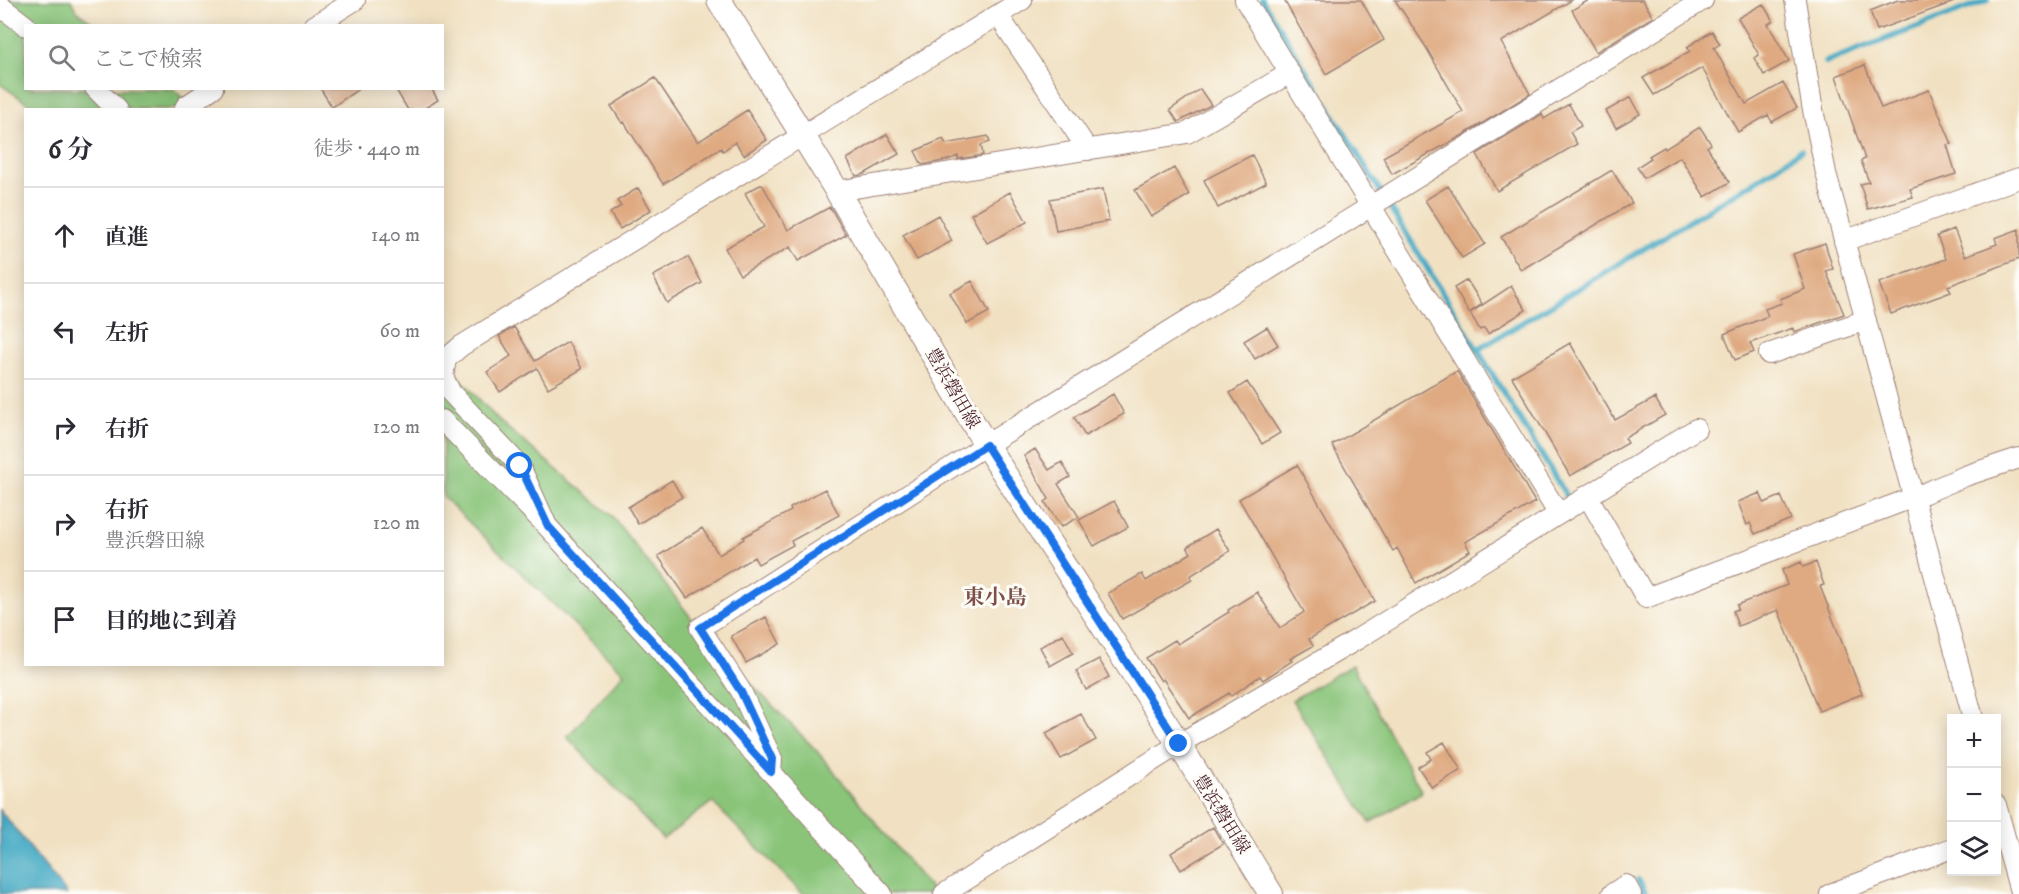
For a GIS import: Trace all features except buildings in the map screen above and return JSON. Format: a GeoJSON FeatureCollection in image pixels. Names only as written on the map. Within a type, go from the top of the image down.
{"type":"FeatureCollection","features":[{"type":"Feature","properties":{"kind":"main road","name":"豊浜磐田線"},"geometry":{"type":"LineString","coordinates":[[719,0],[837,191],[986,445],[1179,744],[1272,894]]}},
{"type":"Feature","properties":{"kind":"street"},"geometry":{"type":"LineString","coordinates":[[317,24],[355,0]]}},
{"type":"Feature","properties":{"kind":"street"},"geometry":{"type":"LineString","coordinates":[[444,371],[446,359],[461,346],[1022,0]]}},
{"type":"Feature","properties":{"kind":"street"},"geometry":{"type":"LineString","coordinates":[[1245,0],[1372,207],[1574,503],[1646,598],[1965,476],[2019,458]]}},
{"type":"Feature","properties":{"kind":"street"},"geometry":{"type":"LineString","coordinates":[[771,772],[772,759],[741,692],[700,628],[986,445],[1703,0]]}},
{"type":"Feature","properties":{"kind":"street"},"geometry":{"type":"LineString","coordinates":[[1795,0],[1826,172],[1972,714]]}},
{"type":"Feature","properties":{"kind":"street"},"geometry":{"type":"LineString","coordinates":[[0,6],[24,24]]}},
{"type":"Feature","properties":{"kind":"street"},"geometry":{"type":"LineString","coordinates":[[998,15],[1088,150]]}},
{"type":"Feature","properties":{"kind":"street"},"geometry":{"type":"LineString","coordinates":[[837,191],[1187,133],[1290,73]]}},
{"type":"Feature","properties":{"kind":"street"},"geometry":{"type":"LineString","coordinates":[[97,90],[115,108]]}},
{"type":"Feature","properties":{"kind":"street"},"geometry":{"type":"LineString","coordinates":[[185,108],[210,90]]}},
{"type":"Feature","properties":{"kind":"street"},"geometry":{"type":"LineString","coordinates":[[1844,241],[2019,177]]}},
{"type":"Feature","properties":{"kind":"street"},"geometry":{"type":"LineString","coordinates":[[1769,354],[1866,320]]}},
{"type":"Feature","properties":{"kind":"street"},"geometry":{"type":"LineString","coordinates":[[444,379],[451,393],[520,466],[548,526]]}},
{"type":"Feature","properties":{"kind":"street"},"geometry":{"type":"LineString","coordinates":[[444,422],[548,526],[882,894]]}},
{"type":"Feature","properties":{"kind":"street"},"geometry":{"type":"LineString","coordinates":[[944,894],[1179,744],[1356,640],[1696,429]]}},
{"type":"Feature","properties":{"kind":"street"},"geometry":{"type":"LineString","coordinates":[[2006,828],[2019,888]]}},
{"type":"Feature","properties":{"kind":"street"},"geometry":{"type":"LineString","coordinates":[[1830,894],[1947,850]]}},
{"type":"Feature","properties":{"kind":"street"},"geometry":{"type":"LineString","coordinates":[[1612,894],[1626,885],[1631,894]]}},
{"type":"Feature","properties":{"kind":"green space"},"geometry":{"type":"Polygon","coordinates":[[[0,0],[71,0],[76,10],[94,24],[24,24],[24,90],[98,90],[120,108],[35,108],[0,84],[0,0]]]}},
{"type":"Feature","properties":{"kind":"green space"},"geometry":{"type":"Polygon","coordinates":[[[103,90],[174,90],[194,108],[129,108],[103,90]]]}},
{"type":"Feature","properties":{"kind":"green space"},"geometry":{"type":"Polygon","coordinates":[[[444,360],[498,420],[612,516],[710,642],[816,750],[935,894],[803,894],[712,802],[663,839],[567,737],[624,673],[444,498],[444,360]]]}},
{"type":"Feature","properties":{"kind":"green space"},"geometry":{"type":"Polygon","coordinates":[[[1352,665],[1422,792],[1370,823],[1292,700],[1352,665]]]}},
{"type":"Feature","properties":{"kind":"water"},"geometry":{"type":"Polygon","coordinates":[[[0,810],[67,894],[0,894],[0,810]]]}},
{"type":"Feature","properties":{"kind":"waterway"},"geometry":{"type":"LineString","coordinates":[[1262,0],[1571,503]]}},
{"type":"Feature","properties":{"kind":"waterway"},"geometry":{"type":"LineString","coordinates":[[1826,62],[1988,0]]}},
{"type":"Feature","properties":{"kind":"waterway"},"geometry":{"type":"LineString","coordinates":[[1477,350],[1762,177],[1801,150]]}},
{"type":"Feature","properties":{"kind":"waterway"},"geometry":{"type":"LineString","coordinates":[[1638,880],[1646,894]]}},
{"type":"Feature","properties":{"kind":"district","name":"東小島"},"geometry":{"type":"Point","coordinates":[995,597]}},
{"type":"Feature","properties":{"kind":"route"},"geometry":{"type":"LineString","coordinates":[[520,466],[548,526],[771,772],[772,759],[741,692],[700,628],[986,445],[1179,744]]}}]}
